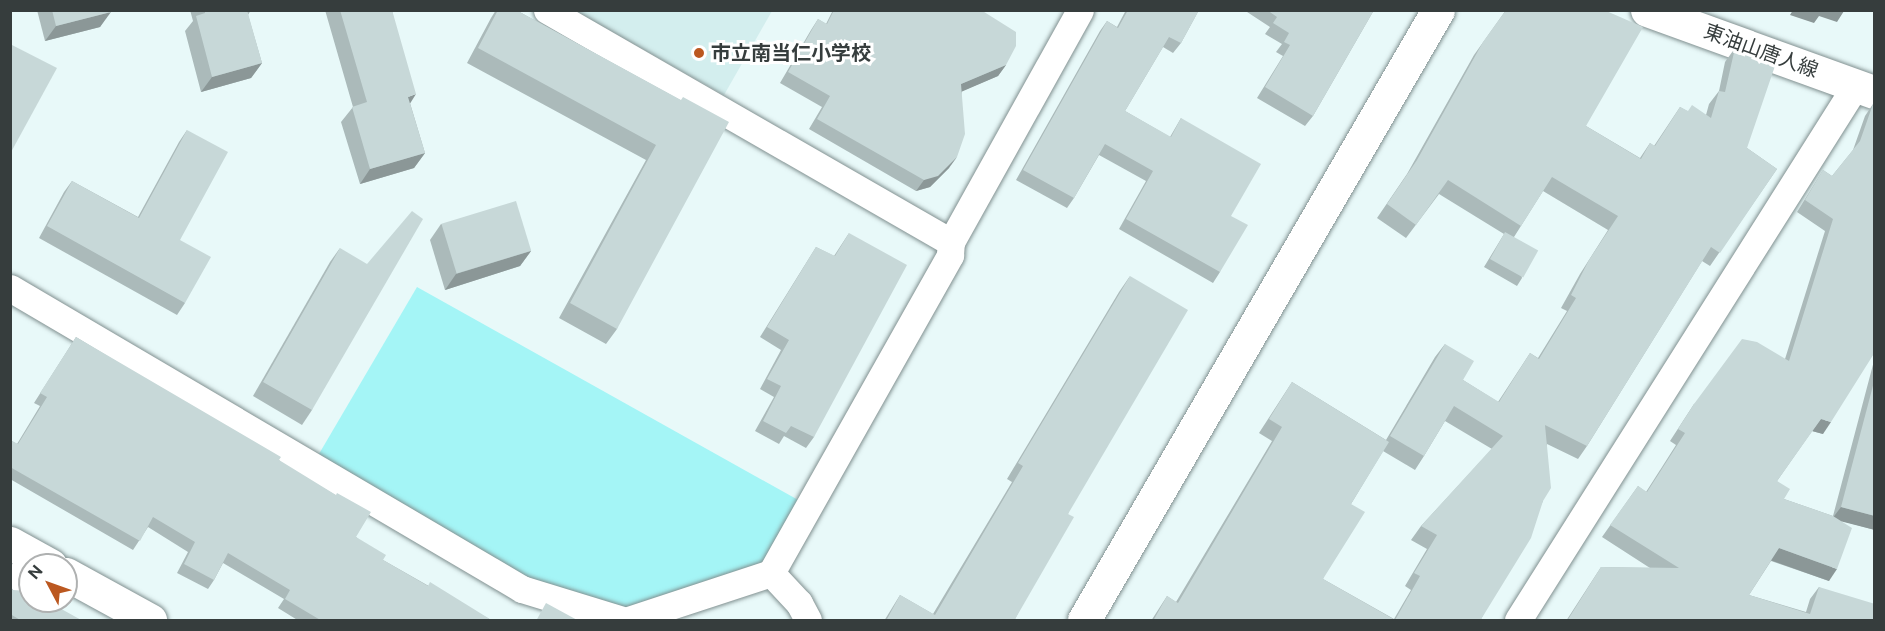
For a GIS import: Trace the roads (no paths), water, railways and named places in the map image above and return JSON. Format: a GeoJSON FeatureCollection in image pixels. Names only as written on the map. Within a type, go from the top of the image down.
{"type":"FeatureCollection","features":[{"type":"Feature","properties":{"kind":"street"},"geometry":{"type":"LineString","coordinates":[[547,10],[951,242]]}},
{"type":"Feature","properties":{"kind":"street"},"geometry":{"type":"LineString","coordinates":[[628,621],[771,573],[950,255],[951,242],[1080,10]]}},
{"type":"Feature","properties":{"kind":"street"},"geometry":{"type":"LineString","coordinates":[[1084,621],[1438,10]]}},
{"type":"Feature","properties":{"kind":"street","name":"東油山唐人線"},"geometry":{"type":"LineString","coordinates":[[1647,10],[1865,88]]}},
{"type":"Feature","properties":{"kind":"street"},"geometry":{"type":"LineString","coordinates":[[1518,621],[1865,88]]}},
{"type":"Feature","properties":{"kind":"street"},"geometry":{"type":"LineString","coordinates":[[10,288],[522,589],[623,621]]}},
{"type":"Feature","properties":{"kind":"street"},"geometry":{"type":"LineString","coordinates":[[771,573],[799,603],[808,621]]}},
{"type":"Feature","properties":{"kind":"street"},"geometry":{"type":"LineString","coordinates":[[10,592],[18,578]]}},
{"type":"Feature","properties":{"kind":"street"},"geometry":{"type":"LineString","coordinates":[[78,581],[150,621]]}},
{"type":"Feature","properties":{"kind":"place","name":"市立南当仁小学校"},"geometry":{"type":"Point","coordinates":[699,53]}}]}
